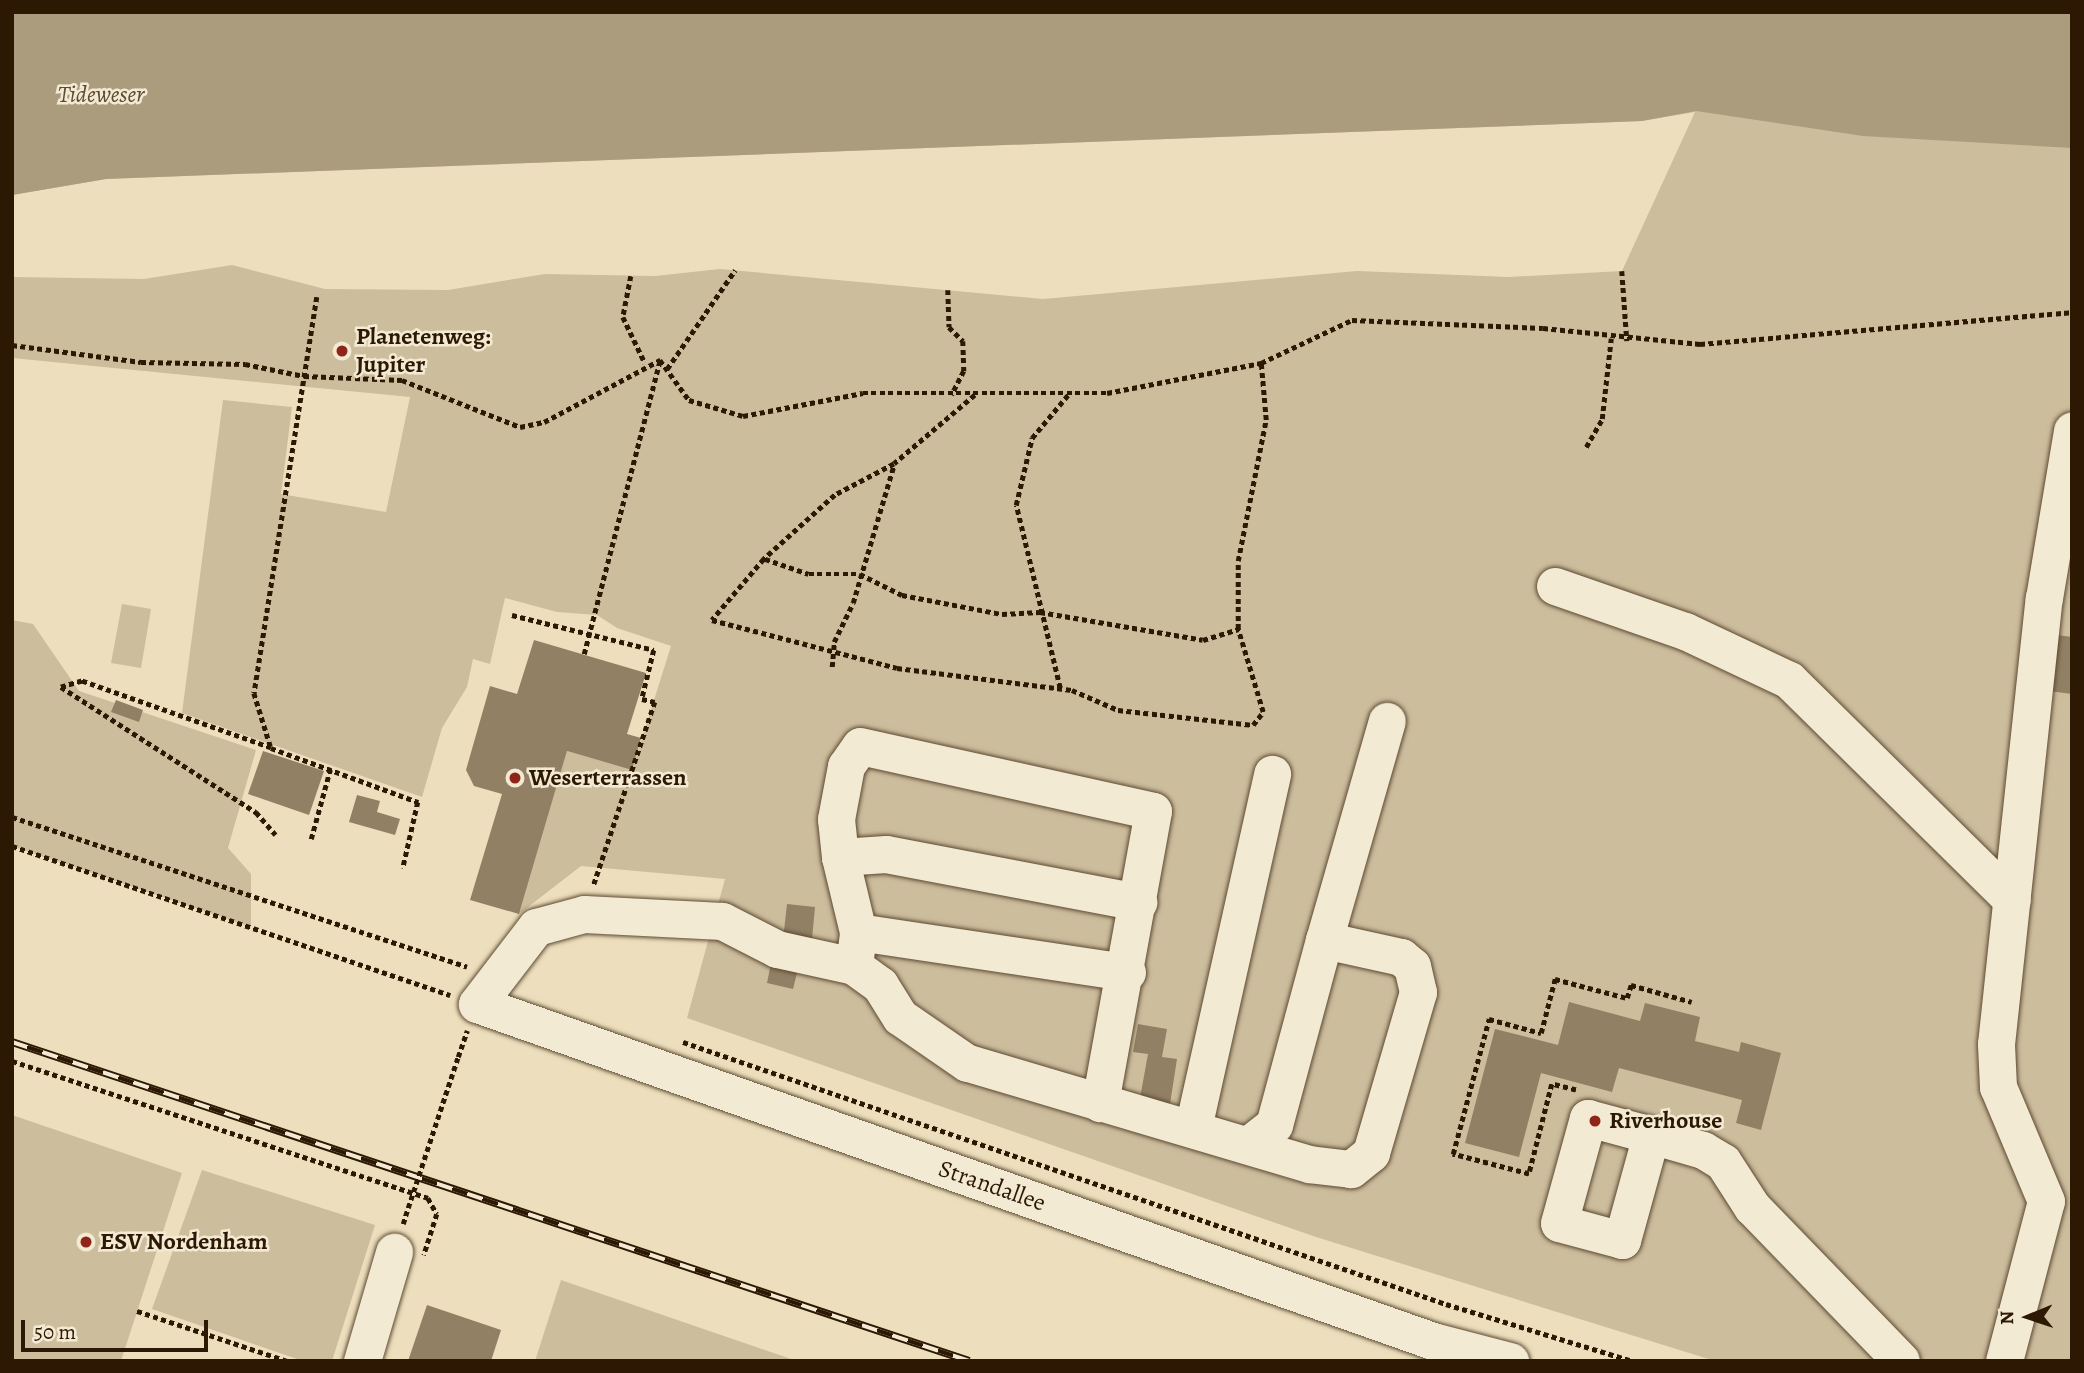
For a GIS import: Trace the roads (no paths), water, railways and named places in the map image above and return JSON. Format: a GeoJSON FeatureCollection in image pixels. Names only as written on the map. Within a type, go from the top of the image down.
{"type":"FeatureCollection","features":[{"type":"Feature","properties":{"kind":"street"},"geometry":{"type":"LineString","coordinates":[[2004,1361],[2059,1198],[1998,1087],[1997,1044],[2012,900],[2058,600],[2072,430]]}},
{"type":"Feature","properties":{"kind":"street"},"geometry":{"type":"LineString","coordinates":[[1555,586],[1685,631],[1790,680],[2012,900]]}},
{"type":"Feature","properties":{"kind":"street"},"geometry":{"type":"LineString","coordinates":[[1248,1145],[1274,1125],[1387,722]]}},
{"type":"Feature","properties":{"kind":"street"},"geometry":{"type":"LineString","coordinates":[[1100,1103],[1127,972],[1153,811],[860,746],[846,766],[836,819],[856,949],[900,1017],[967,1063],[1100,1103],[1248,1145],[1351,1169],[1371,1153],[1418,992],[1417,974],[1401,957],[1324,940]]}},
{"type":"Feature","properties":{"kind":"street"},"geometry":{"type":"LineString","coordinates":[[1193,1128],[1272,774]]}},
{"type":"Feature","properties":{"kind":"street"},"geometry":{"type":"LineString","coordinates":[[840,857],[886,854],[1138,902]]}},
{"type":"Feature","properties":{"kind":"street","name":"Strandallee"},"geometry":{"type":"LineString","coordinates":[[856,949],[777,949],[722,921],[584,914],[536,927],[486,990],[1433,1341],[1510,1361]]}},
{"type":"Feature","properties":{"kind":"street"},"geometry":{"type":"LineString","coordinates":[[856,949],[1127,972]]}},
{"type":"Feature","properties":{"kind":"street"},"geometry":{"type":"LineString","coordinates":[[1651,1135],[1723,1162],[1752,1208],[1900,1361]]}},
{"type":"Feature","properties":{"kind":"street"},"geometry":{"type":"LineString","coordinates":[[362,1361],[391,1261]]}},
{"type":"Feature","properties":{"kind":"railway"},"geometry":{"type":"LineString","coordinates":[[12,1042],[969,1361]]}},
{"type":"Feature","properties":{"kind":"place","name":"Planetenweg: Jupiter"},"geometry":{"type":"Point","coordinates":[342,351]}},
{"type":"Feature","properties":{"kind":"place","name":"Weserterrassen"},"geometry":{"type":"Point","coordinates":[515,778]}},
{"type":"Feature","properties":{"kind":"place","name":"Riverhouse"},"geometry":{"type":"Point","coordinates":[1595,1121]}},
{"type":"Feature","properties":{"kind":"place","name":"ESV Nordenham"},"geometry":{"type":"Point","coordinates":[86,1242]}},
{"type":"Feature","properties":{"kind":"park label","name":"Tideweser"},"geometry":{"type":"Point","coordinates":[101,95]}}]}
